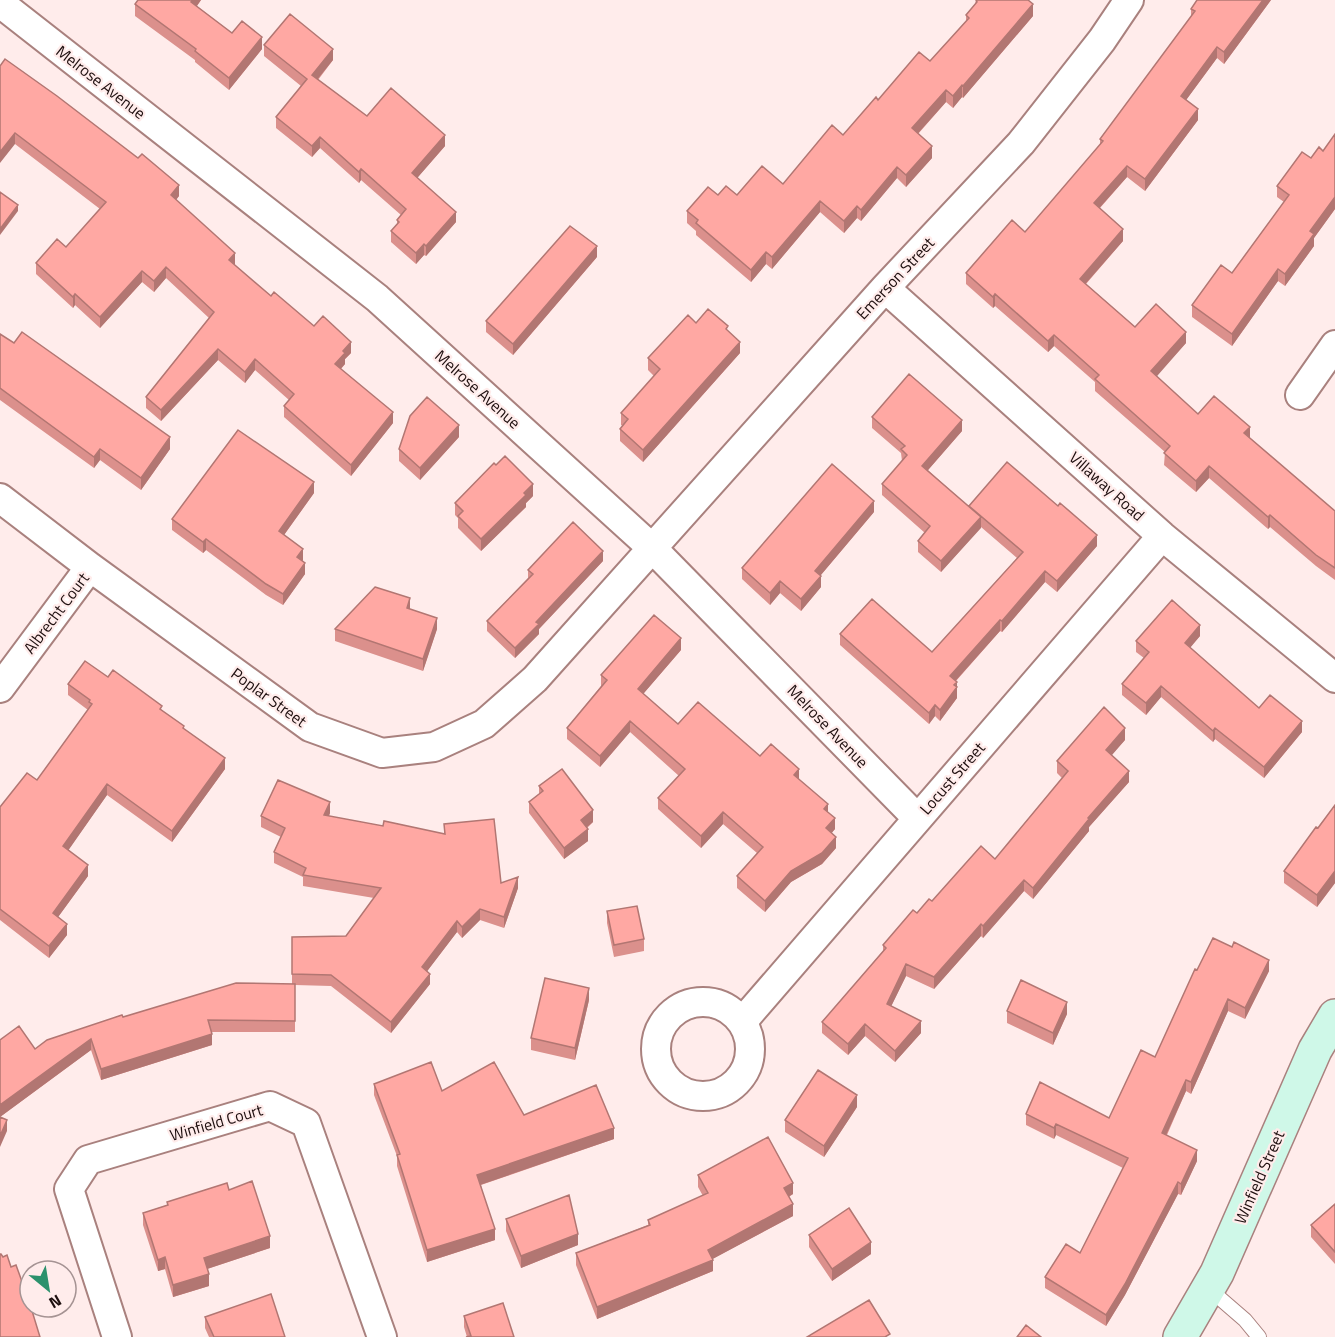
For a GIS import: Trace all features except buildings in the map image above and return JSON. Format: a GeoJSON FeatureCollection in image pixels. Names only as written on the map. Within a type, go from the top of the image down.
{"type":"FeatureCollection","features":[{"type":"Feature","properties":{"kind":"main road","name":"Winfield Street"},"geometry":{"type":"LineString","coordinates":[[1180,1337],[1217,1273],[1315,1050],[1335,1016]]}},
{"type":"Feature","properties":{"kind":"street","name":"Emerson Street"},"geometry":{"type":"LineString","coordinates":[[652,548],[885,288],[1021,143],[1102,40],[1129,0]]}},
{"type":"Feature","properties":{"kind":"street","name":"Melrose Avenue"},"geometry":{"type":"LineString","coordinates":[[0,3],[377,298],[652,548],[918,818]]}},
{"type":"Feature","properties":{"kind":"street","name":"Villaway Road"},"geometry":{"type":"LineString","coordinates":[[885,288],[1162,536],[1335,678]]}},
{"type":"Feature","properties":{"kind":"street"},"geometry":{"type":"LineString","coordinates":[[1300,394],[1335,345]]}},
{"type":"Feature","properties":{"kind":"street","name":"Poplar Street"},"geometry":{"type":"LineString","coordinates":[[0,498],[90,567],[310,727],[382,753],[434,747],[484,724],[535,679],[652,548]]}},
{"type":"Feature","properties":{"kind":"street","name":"Locust Street"},"geometry":{"type":"LineString","coordinates":[[742,1022],[1162,536]]}},
{"type":"Feature","properties":{"kind":"street","name":"Albrecht Court"},"geometry":{"type":"LineString","coordinates":[[0,688],[90,567]]}},
{"type":"Feature","properties":{"kind":"street","name":"Winfield Court"},"geometry":{"type":"LineString","coordinates":[[117,1337],[69,1189],[88,1160],[270,1106],[306,1123],[382,1337]]}},
{"type":"Feature","properties":{"kind":"lane"},"geometry":{"type":"LineString","coordinates":[[1208,1288],[1245,1320],[1258,1337]]}}]}
